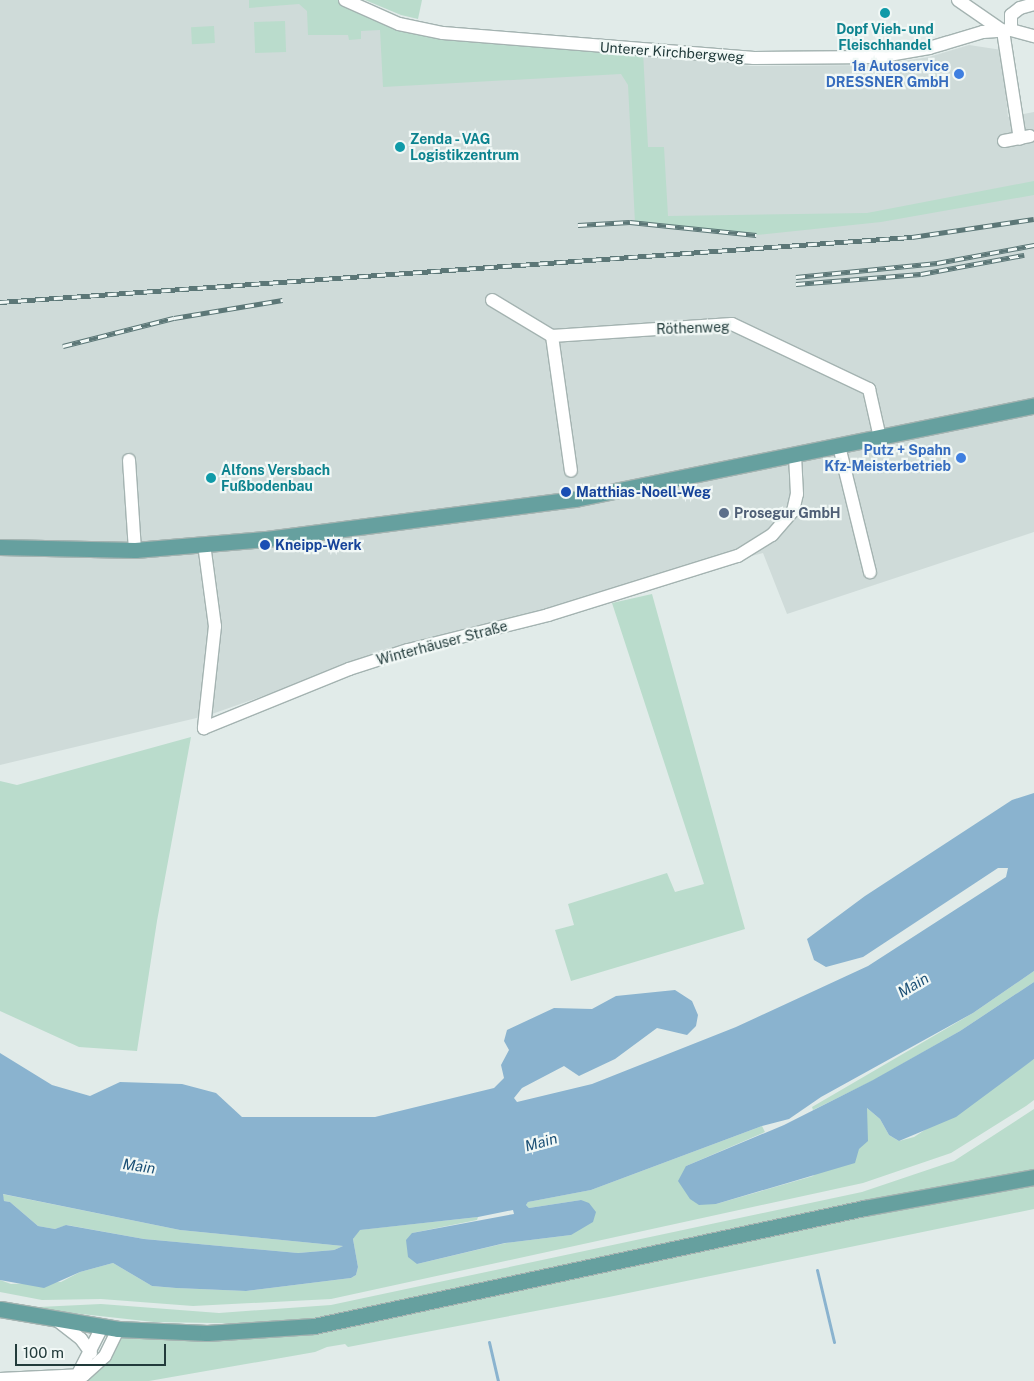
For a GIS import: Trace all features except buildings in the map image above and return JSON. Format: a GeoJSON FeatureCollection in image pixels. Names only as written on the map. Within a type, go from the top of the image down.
{"type":"FeatureCollection","features":[{"type":"Feature","properties":{"kind":"main road"},"geometry":{"type":"LineString","coordinates":[[0,547],[135,550],[204,544],[575,499],[795,456],[1034,406]]}},
{"type":"Feature","properties":{"kind":"main road"},"geometry":{"type":"LineString","coordinates":[[0,1309],[58,1321],[118,1329],[207,1333],[314,1326],[864,1208],[1034,1177]]}},
{"type":"Feature","properties":{"kind":"street","name":"Unterer Kirchbergweg"},"geometry":{"type":"LineString","coordinates":[[345,0],[399,24],[443,33],[754,58],[877,57],[929,48],[983,32],[1007,30]]}},
{"type":"Feature","properties":{"kind":"street"},"geometry":{"type":"LineString","coordinates":[[958,0],[1007,30],[1034,36]]}},
{"type":"Feature","properties":{"kind":"street"},"geometry":{"type":"LineString","coordinates":[[1004,141],[1025,137],[1007,30],[1011,15],[1020,8],[1034,4]]}},
{"type":"Feature","properties":{"kind":"street"},"geometry":{"type":"LineString","coordinates":[[492,300],[552,336],[571,471]]}},
{"type":"Feature","properties":{"kind":"street","name":"Röthenweg"},"geometry":{"type":"LineString","coordinates":[[552,336],[732,324],[870,389],[880,438]]}},
{"type":"Feature","properties":{"kind":"street"},"geometry":{"type":"LineString","coordinates":[[839,446],[870,572]]}},
{"type":"Feature","properties":{"kind":"street","name":"Winterhäuser Straße"},"geometry":{"type":"LineString","coordinates":[[204,544],[215,626],[204,728],[349,668],[408,650],[548,615],[738,556],[772,535],[793,511],[797,494],[795,456]]}},
{"type":"Feature","properties":{"kind":"street"},"geometry":{"type":"LineString","coordinates":[[129,460],[135,550]]}},
{"type":"Feature","properties":{"kind":"street"},"geometry":{"type":"LineString","coordinates":[[58,1321],[82,1339],[91,1353]]}},
{"type":"Feature","properties":{"kind":"street"},"geometry":{"type":"LineString","coordinates":[[76,1378],[91,1353],[102,1327]]}},
{"type":"Feature","properties":{"kind":"street"},"geometry":{"type":"LineString","coordinates":[[0,1379],[76,1378],[84,1375],[99,1364],[118,1329]]}},
{"type":"Feature","properties":{"kind":"shaded area"},"geometry":{"type":"Polygon","coordinates":[[[0,0],[345,0],[399,24],[643,51],[750,66],[879,65],[929,57],[969,45],[1002,50],[1008,117],[1034,112],[1034,532],[787,614],[763,553],[406,646],[209,715],[0,765],[0,0]]]}},
{"type":"Feature","properties":{"kind":"green space"},"geometry":{"type":"Polygon","coordinates":[[[249,0],[345,0],[399,24],[643,51],[648,147],[664,147],[668,216],[867,213],[1034,181],[1034,195],[881,222],[756,235],[635,223],[628,85],[621,74],[383,87],[380,30],[361,31],[361,39],[349,40],[348,35],[308,35],[307,11],[299,4],[249,8],[249,0]]]}},
{"type":"Feature","properties":{"kind":"green space"},"geometry":{"type":"Polygon","coordinates":[[[365,0],[422,0],[418,19],[401,15],[365,0]]]}},
{"type":"Feature","properties":{"kind":"green space"},"geometry":{"type":"Polygon","coordinates":[[[285,21],[286,52],[255,53],[254,22],[285,21]]]}},
{"type":"Feature","properties":{"kind":"green space"},"geometry":{"type":"Polygon","coordinates":[[[214,26],[215,43],[192,44],[191,27],[214,26]]]}},
{"type":"Feature","properties":{"kind":"green space"},"geometry":{"type":"Polygon","coordinates":[[[652,594],[745,929],[571,981],[555,930],[574,925],[568,904],[667,873],[675,892],[704,884],[612,603],[652,594]]]}},
{"type":"Feature","properties":{"kind":"green space"},"geometry":{"type":"Polygon","coordinates":[[[191,737],[157,921],[137,1051],[79,1047],[0,1011],[0,781],[17,785],[191,737]]]}},
{"type":"Feature","properties":{"kind":"green space"},"geometry":{"type":"Polygon","coordinates":[[[1034,971],[1034,982],[960,1031],[874,1080],[813,1110],[812,1107],[973,1013],[1034,971]]]}},
{"type":"Feature","properties":{"kind":"green space"},"geometry":{"type":"Polygon","coordinates":[[[1034,1059],[1034,1100],[1026,1106],[951,1153],[863,1183],[331,1299],[193,1306],[101,1299],[42,1300],[0,1292],[0,1280],[11,1284],[61,1282],[80,1272],[113,1263],[152,1286],[176,1288],[246,1291],[351,1278],[356,1275],[358,1267],[353,1239],[359,1230],[478,1217],[477,1220],[412,1233],[417,1264],[506,1243],[571,1235],[581,1200],[529,1208],[526,1205],[528,1202],[591,1190],[762,1126],[765,1132],[686,1166],[716,1204],[813,1176],[865,1123],[867,1108],[880,1119],[889,1135],[899,1141],[914,1137],[1034,1059]]]}},
{"type":"Feature","properties":{"kind":"green space"},"geometry":{"type":"Polygon","coordinates":[[[1034,1109],[1034,1171],[308,1321],[264,1324],[154,1322],[0,1305],[0,1301],[39,1307],[101,1304],[219,1313],[331,1305],[862,1192],[954,1161],[1034,1109]]]}},
{"type":"Feature","properties":{"kind":"green space"},"geometry":{"type":"Polygon","coordinates":[[[1034,1180],[1034,1209],[609,1297],[348,1347],[345,1344],[327,1347],[315,1352],[149,1381],[83,1381],[121,1335],[187,1338],[469,1298],[1034,1180]]]}},
{"type":"Feature","properties":{"kind":"green space"},"geometry":{"type":"Polygon","coordinates":[[[2,1194],[180,1230],[343,1246],[334,1250],[298,1253],[144,1239],[67,1225],[55,1229],[38,1226],[10,1202],[4,1201],[2,1194]]]}},
{"type":"Feature","properties":{"kind":"water","name":"Main"},"geometry":{"type":"Polygon","coordinates":[[[1034,793],[1034,971],[973,1013],[821,1097],[789,1119],[762,1126],[591,1190],[528,1202],[526,1205],[529,1208],[581,1200],[589,1203],[596,1212],[593,1222],[571,1235],[505,1243],[417,1264],[408,1257],[406,1240],[412,1233],[514,1214],[513,1210],[478,1217],[360,1230],[353,1239],[358,1267],[356,1275],[351,1278],[246,1291],[152,1286],[113,1263],[80,1272],[44,1288],[0,1280],[0,1053],[52,1085],[90,1096],[120,1082],[182,1084],[216,1093],[242,1117],[375,1117],[494,1088],[504,1078],[501,1065],[509,1050],[504,1041],[507,1030],[554,1008],[592,1009],[616,996],[675,990],[692,1001],[698,1015],[696,1026],[687,1035],[657,1028],[615,1059],[579,1076],[564,1066],[522,1088],[514,1098],[517,1102],[592,1084],[736,1027],[868,966],[1006,877],[1008,868],[998,868],[863,957],[826,967],[814,960],[807,939],[865,896],[1012,800],[1034,793]],[[3,1194],[4,1201],[10,1202],[38,1226],[55,1229],[66,1225],[144,1239],[298,1253],[334,1250],[343,1246],[180,1230],[3,1194]]]}},
{"type":"Feature","properties":{"kind":"water"},"geometry":{"type":"Polygon","coordinates":[[[1034,982],[1034,1059],[956,1117],[899,1141],[889,1135],[880,1119],[867,1108],[868,1141],[859,1149],[855,1163],[716,1204],[699,1205],[690,1199],[678,1181],[686,1166],[784,1125],[873,1080],[960,1031],[1034,982]]]}},
{"type":"Feature","properties":{"kind":"waterway"},"geometry":{"type":"LineString","coordinates":[[817,1270],[834,1342]]}},
{"type":"Feature","properties":{"kind":"waterway"},"geometry":{"type":"LineString","coordinates":[[489,1342],[498,1381]]}},
{"type":"Feature","properties":{"kind":"railway"},"geometry":{"type":"LineString","coordinates":[[0,302],[912,237],[1034,219]]}},
{"type":"Feature","properties":{"kind":"railway"},"geometry":{"type":"LineString","coordinates":[[578,225],[630,222],[756,235]]}},
{"type":"Feature","properties":{"kind":"railway"},"geometry":{"type":"LineString","coordinates":[[796,277],[937,263],[1034,245]]}},
{"type":"Feature","properties":{"kind":"railway"},"geometry":{"type":"LineString","coordinates":[[796,284],[921,274],[1024,255]]}},
{"type":"Feature","properties":{"kind":"railway"},"geometry":{"type":"LineString","coordinates":[[63,346],[174,318],[283,300]]}},
{"type":"Feature","properties":{"kind":"place","name":"Dopf Vieh- und Fleischhandel"},"geometry":{"type":"Point","coordinates":[885,13]}},
{"type":"Feature","properties":{"kind":"place","name":"1a Autoservice DRESSNER GmbH"},"geometry":{"type":"Point","coordinates":[959,74]}},
{"type":"Feature","properties":{"kind":"place","name":"Zenda - VAG Logistikzentrum"},"geometry":{"type":"Point","coordinates":[400,147]}},
{"type":"Feature","properties":{"kind":"place","name":"Putz + Spahn Kfz-Meisterbetrieb"},"geometry":{"type":"Point","coordinates":[961,458]}},
{"type":"Feature","properties":{"kind":"place","name":"Alfons Versbach Fußbodenbau"},"geometry":{"type":"Point","coordinates":[211,478]}},
{"type":"Feature","properties":{"kind":"place","name":"Matthias-Noell-Weg"},"geometry":{"type":"Point","coordinates":[566,492]}},
{"type":"Feature","properties":{"kind":"place","name":"Prosegur GmbH"},"geometry":{"type":"Point","coordinates":[724,513]}},
{"type":"Feature","properties":{"kind":"place","name":"Kneipp-Werk"},"geometry":{"type":"Point","coordinates":[265,545]}}]}
